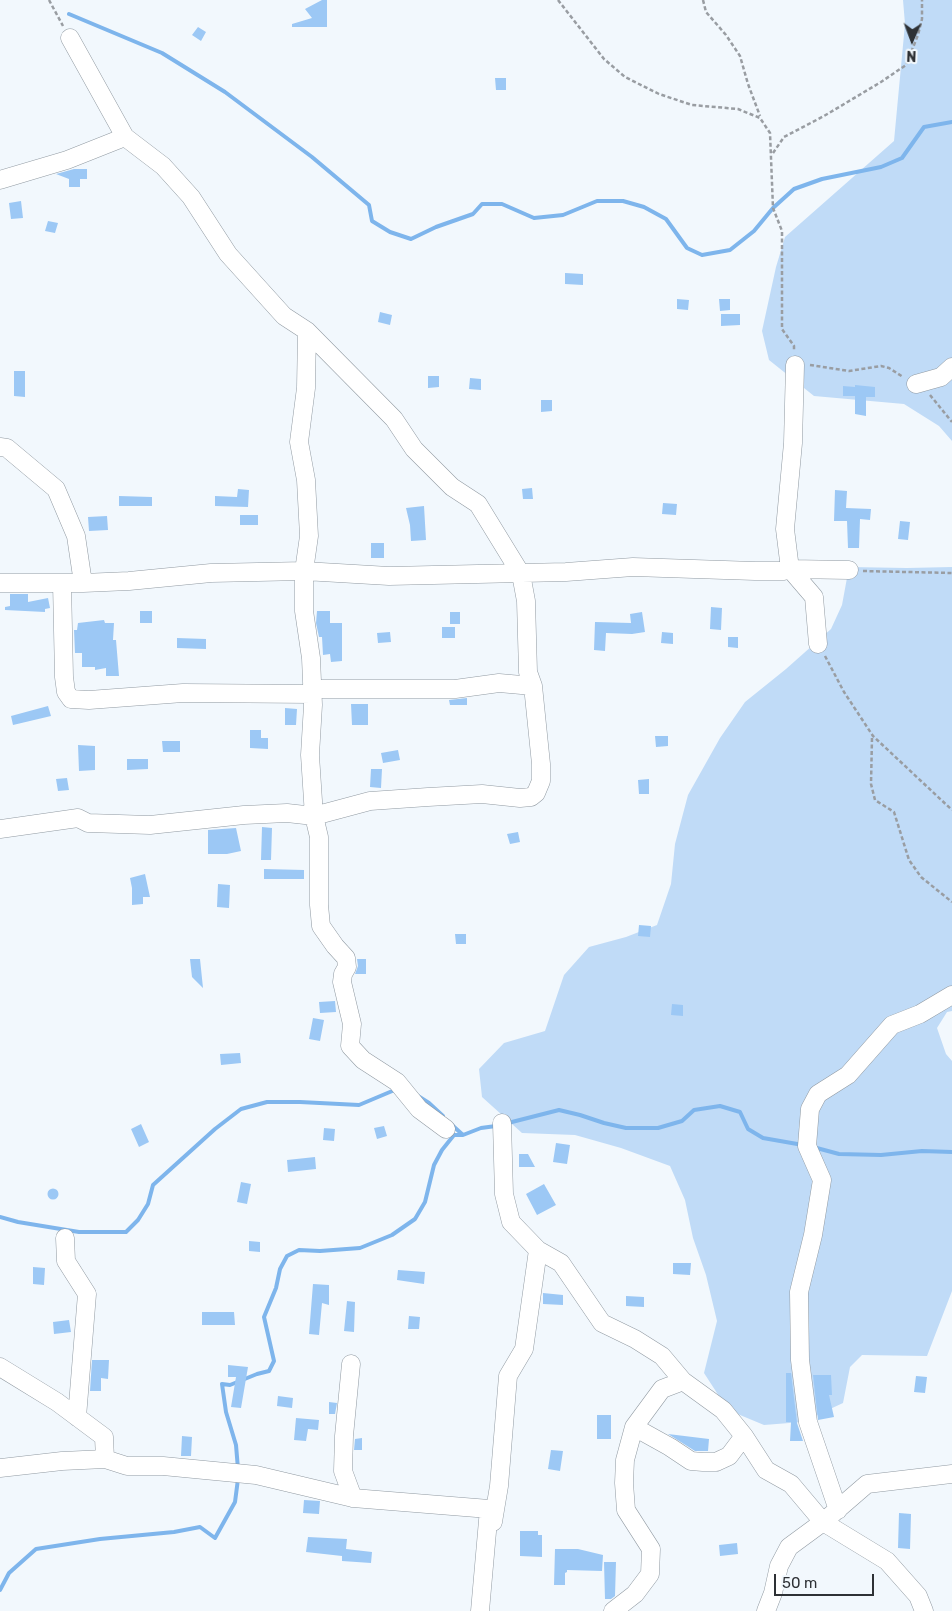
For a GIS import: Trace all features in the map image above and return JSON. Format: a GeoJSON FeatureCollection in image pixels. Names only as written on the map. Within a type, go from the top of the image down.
{"type":"FeatureCollection","features":[{"type":"Feature","properties":{"kind":"street"},"geometry":{"type":"LineString","coordinates":[[0,829],[78,818],[95,824],[150,825],[244,815],[287,813],[314,816],[370,801],[482,794],[520,798],[531,797],[536,793],[540,781],[541,764],[533,686],[528,672],[526,601],[521,574],[478,504],[452,487],[414,449],[394,419],[307,331],[284,316],[228,254],[191,197],[163,166],[125,137],[70,38]]}},
{"type":"Feature","properties":{"kind":"street"},"geometry":{"type":"LineString","coordinates":[[0,180],[67,160],[125,137]]}},
{"type":"Feature","properties":{"kind":"street"},"geometry":{"type":"LineString","coordinates":[[307,331],[306,388],[299,442],[306,480],[310,536],[304,571],[304,611],[311,658],[313,691],[310,755],[314,816],[319,838],[319,905],[321,926],[346,958],[347,967],[343,974],[342,982],[352,1024],[350,1046],[363,1060],[398,1082],[419,1109],[446,1129]]}},
{"type":"Feature","properties":{"kind":"street"},"geometry":{"type":"LineString","coordinates":[[795,365],[793,443],[785,529],[790,569],[814,596],[818,644]]}},
{"type":"Feature","properties":{"kind":"street"},"geometry":{"type":"LineString","coordinates":[[916,384],[941,377],[952,367]]}},
{"type":"Feature","properties":{"kind":"street"},"geometry":{"type":"LineString","coordinates":[[0,447],[7,448],[56,489],[76,536],[82,583]]}},
{"type":"Feature","properties":{"kind":"street"},"geometry":{"type":"LineString","coordinates":[[0,583],[62,584],[128,581],[210,573],[304,571],[389,576],[521,574],[633,567],[755,571],[783,571],[790,569],[849,570]]}},
{"type":"Feature","properties":{"kind":"street"},"geometry":{"type":"LineString","coordinates":[[62,584],[64,677],[66,692],[71,699],[89,700],[183,693],[455,689],[499,684],[533,686]]}},
{"type":"Feature","properties":{"kind":"street"},"geometry":{"type":"LineString","coordinates":[[838,1510],[808,1422],[800,1360],[799,1292],[813,1235],[822,1180],[807,1146],[810,1109],[818,1094],[848,1076],[892,1025],[920,1014],[952,995]]}},
{"type":"Feature","properties":{"kind":"street"},"geometry":{"type":"LineString","coordinates":[[502,1123],[504,1194],[511,1222],[538,1250],[561,1263],[602,1323],[635,1339],[662,1356],[683,1381],[723,1410],[744,1436],[766,1470],[791,1484],[823,1522],[887,1561],[918,1596],[924,1611]]}},
{"type":"Feature","properties":{"kind":"street"},"geometry":{"type":"LineString","coordinates":[[65,1238],[66,1261],[87,1294],[77,1417]]}},
{"type":"Feature","properties":{"kind":"street"},"geometry":{"type":"LineString","coordinates":[[479,1611],[499,1486],[508,1376],[524,1349],[538,1250]]}},
{"type":"Feature","properties":{"kind":"street"},"geometry":{"type":"LineString","coordinates":[[352,1364],[344,1436],[343,1471],[353,1498]]}},
{"type":"Feature","properties":{"kind":"street"},"geometry":{"type":"LineString","coordinates":[[0,1367],[57,1402],[104,1436],[105,1459]]}},
{"type":"Feature","properties":{"kind":"street"},"geometry":{"type":"LineString","coordinates":[[613,1611],[630,1605],[635,1594],[650,1574],[651,1548],[626,1510],[625,1460],[634,1427],[662,1389],[683,1381]]}},
{"type":"Feature","properties":{"kind":"street"},"geometry":{"type":"LineString","coordinates":[[634,1427],[691,1461],[703,1462],[716,1462],[729,1456],[744,1436]]}},
{"type":"Feature","properties":{"kind":"street"},"geometry":{"type":"LineString","coordinates":[[0,1468],[62,1461],[105,1459],[128,1466],[163,1466],[256,1475],[353,1498],[489,1508],[479,1611]]}},
{"type":"Feature","properties":{"kind":"street"},"geometry":{"type":"LineString","coordinates":[[766,1611],[774,1593],[779,1566],[789,1547],[838,1510],[867,1484],[952,1474]]}},
{"type":"Feature","properties":{"kind":"path"},"geometry":{"type":"LineString","coordinates":[[49,0],[70,38]]}},
{"type":"Feature","properties":{"kind":"path"},"geometry":{"type":"LineString","coordinates":[[558,0],[604,59],[625,77],[659,94],[692,105],[738,109],[760,118]]}},
{"type":"Feature","properties":{"kind":"path"},"geometry":{"type":"LineString","coordinates":[[703,0],[706,12],[726,35],[740,56],[760,118],[770,133],[772,154],[771,186],[774,208],[782,231],[782,329],[794,346],[795,365],[849,371],[881,366],[889,368],[916,384],[931,396],[952,422]]}},
{"type":"Feature","properties":{"kind":"path"},"geometry":{"type":"LineString","coordinates":[[772,154],[784,137],[882,82],[906,65],[922,19],[922,0]]}},
{"type":"Feature","properties":{"kind":"path"},"geometry":{"type":"LineString","coordinates":[[849,570],[952,573]]}},
{"type":"Feature","properties":{"kind":"path"},"geometry":{"type":"LineString","coordinates":[[818,644],[844,692],[872,736],[952,810]]}},
{"type":"Feature","properties":{"kind":"path"},"geometry":{"type":"LineString","coordinates":[[872,736],[871,784],[875,800],[894,812],[909,860],[922,878],[952,902]]}},
{"type":"Feature","properties":{"kind":"shaded area"},"geometry":{"type":"Polygon","coordinates":[[[903,0],[952,0],[952,441],[939,426],[904,404],[814,396],[769,360],[762,331],[776,267],[785,237],[894,141],[905,24],[903,0]]]}},
{"type":"Feature","properties":{"kind":"shaded area"},"geometry":{"type":"Polygon","coordinates":[[[849,567],[952,567],[952,1011],[947,1012],[937,1028],[946,1054],[952,1061],[952,1291],[927,1356],[862,1355],[850,1367],[843,1403],[802,1422],[764,1425],[728,1410],[704,1373],[717,1321],[706,1275],[693,1238],[685,1200],[670,1166],[621,1148],[575,1135],[522,1133],[482,1097],[479,1069],[504,1043],[545,1031],[564,975],[589,947],[626,937],[657,925],[671,884],[675,844],[688,795],[720,738],[745,702],[831,629],[842,605],[849,567]]]}},
{"type":"Feature","properties":{"kind":"building"},"geometry":{"type":"Polygon","coordinates":[[[322,0],[327,0],[327,27],[292,27],[292,24],[312,18],[305,9],[322,0]]]}},
{"type":"Feature","properties":{"kind":"building"},"geometry":{"type":"Polygon","coordinates":[[[198,27],[206,32],[201,41],[192,35],[198,27]]]}},
{"type":"Feature","properties":{"kind":"building"},"geometry":{"type":"Polygon","coordinates":[[[495,78],[506,78],[506,90],[496,90],[495,78]]]}},
{"type":"Feature","properties":{"kind":"building"},"geometry":{"type":"Polygon","coordinates":[[[74,169],[87,169],[87,179],[80,179],[80,187],[69,187],[69,179],[56,174],[74,169]]]}},
{"type":"Feature","properties":{"kind":"building"},"geometry":{"type":"Polygon","coordinates":[[[21,201],[23,218],[11,219],[9,203],[21,201]]]}},
{"type":"Feature","properties":{"kind":"building"},"geometry":{"type":"Polygon","coordinates":[[[48,221],[58,223],[55,233],[45,231],[48,221]]]}},
{"type":"Feature","properties":{"kind":"building"},"geometry":{"type":"Polygon","coordinates":[[[565,273],[583,274],[583,285],[565,284],[565,273]]]}},
{"type":"Feature","properties":{"kind":"building"},"geometry":{"type":"Polygon","coordinates":[[[677,299],[689,300],[688,310],[677,309],[677,299]]]}},
{"type":"Feature","properties":{"kind":"building"},"geometry":{"type":"Polygon","coordinates":[[[719,299],[730,299],[730,310],[720,311],[719,299]]]}},
{"type":"Feature","properties":{"kind":"building"},"geometry":{"type":"Polygon","coordinates":[[[380,312],[392,315],[390,325],[378,322],[380,312]]]}},
{"type":"Feature","properties":{"kind":"building"},"geometry":{"type":"Polygon","coordinates":[[[721,314],[740,314],[740,325],[721,326],[721,314]]]}},
{"type":"Feature","properties":{"kind":"building"},"geometry":{"type":"Polygon","coordinates":[[[14,371],[25,371],[25,397],[14,396],[14,371]]]}},
{"type":"Feature","properties":{"kind":"building"},"geometry":{"type":"Polygon","coordinates":[[[428,376],[439,376],[439,387],[428,388],[428,376]]]}},
{"type":"Feature","properties":{"kind":"building"},"geometry":{"type":"Polygon","coordinates":[[[470,378],[481,379],[481,390],[469,389],[470,378]]]}},
{"type":"Feature","properties":{"kind":"building"},"geometry":{"type":"Polygon","coordinates":[[[855,385],[875,387],[875,397],[866,397],[866,416],[855,414],[855,396],[843,396],[843,386],[855,387],[855,385]]]}},
{"type":"Feature","properties":{"kind":"building"},"geometry":{"type":"Polygon","coordinates":[[[541,400],[552,400],[552,411],[541,412],[541,400]]]}},
{"type":"Feature","properties":{"kind":"building"},"geometry":{"type":"Polygon","coordinates":[[[532,488],[533,499],[523,499],[522,489],[532,488]]]}},
{"type":"Feature","properties":{"kind":"building"},"geometry":{"type":"Polygon","coordinates":[[[238,489],[249,490],[248,507],[215,506],[215,496],[237,497],[238,489]]]}},
{"type":"Feature","properties":{"kind":"building"},"geometry":{"type":"Polygon","coordinates":[[[835,490],[847,491],[846,508],[871,509],[870,520],[860,519],[859,548],[848,548],[847,521],[834,521],[835,490]]]}},
{"type":"Feature","properties":{"kind":"building"},"geometry":{"type":"Polygon","coordinates":[[[119,496],[152,497],[152,506],[119,506],[119,496]]]}},
{"type":"Feature","properties":{"kind":"building"},"geometry":{"type":"Polygon","coordinates":[[[663,503],[677,504],[676,515],[662,514],[663,503]]]}},
{"type":"Feature","properties":{"kind":"building"},"geometry":{"type":"Polygon","coordinates":[[[424,506],[426,540],[411,541],[406,508],[424,506]]]}},
{"type":"Feature","properties":{"kind":"building"},"geometry":{"type":"Polygon","coordinates":[[[240,515],[258,515],[258,525],[240,525],[240,515]]]}},
{"type":"Feature","properties":{"kind":"building"},"geometry":{"type":"Polygon","coordinates":[[[107,516],[108,530],[89,531],[88,517],[107,516]]]}},
{"type":"Feature","properties":{"kind":"building"},"geometry":{"type":"Polygon","coordinates":[[[900,521],[910,522],[908,540],[898,539],[900,521]]]}},
{"type":"Feature","properties":{"kind":"building"},"geometry":{"type":"Polygon","coordinates":[[[371,543],[384,543],[384,558],[371,558],[371,543]]]}},
{"type":"Feature","properties":{"kind":"building"},"geometry":{"type":"Polygon","coordinates":[[[10,594],[28,594],[28,602],[48,598],[50,608],[45,609],[45,612],[5,610],[5,607],[10,606],[10,594]]]}},
{"type":"Feature","properties":{"kind":"building"},"geometry":{"type":"Polygon","coordinates":[[[711,607],[722,608],[721,630],[710,629],[711,607]]]}},
{"type":"Feature","properties":{"kind":"building"},"geometry":{"type":"Polygon","coordinates":[[[140,611],[152,611],[152,623],[140,623],[140,611]]]}},
{"type":"Feature","properties":{"kind":"building"},"geometry":{"type":"Polygon","coordinates":[[[317,611],[330,611],[330,623],[342,623],[342,661],[331,662],[330,654],[323,655],[322,637],[319,637],[316,623],[317,611]]]}},
{"type":"Feature","properties":{"kind":"building"},"geometry":{"type":"Polygon","coordinates":[[[450,612],[460,612],[460,624],[450,624],[450,612]]]}},
{"type":"Feature","properties":{"kind":"building"},"geometry":{"type":"Polygon","coordinates":[[[642,612],[645,632],[632,634],[606,633],[605,651],[594,650],[595,622],[631,623],[630,614],[642,612]]]}},
{"type":"Feature","properties":{"kind":"building"},"geometry":{"type":"Polygon","coordinates":[[[104,620],[105,623],[114,623],[113,640],[116,640],[119,676],[106,676],[106,668],[95,670],[95,667],[82,667],[82,653],[75,653],[74,630],[77,630],[78,623],[104,620]]]}},
{"type":"Feature","properties":{"kind":"building"},"geometry":{"type":"Polygon","coordinates":[[[442,627],[455,627],[455,638],[442,638],[442,627]]]}},
{"type":"Feature","properties":{"kind":"building"},"geometry":{"type":"Polygon","coordinates":[[[390,632],[391,642],[378,643],[377,633],[390,632]]]}},
{"type":"Feature","properties":{"kind":"building"},"geometry":{"type":"Polygon","coordinates":[[[662,632],[673,633],[673,644],[661,643],[662,632]]]}},
{"type":"Feature","properties":{"kind":"building"},"geometry":{"type":"Polygon","coordinates":[[[728,637],[738,637],[738,648],[728,647],[728,637]]]}},
{"type":"Feature","properties":{"kind":"building"},"geometry":{"type":"Polygon","coordinates":[[[177,638],[206,639],[206,649],[177,648],[177,638]]]}},
{"type":"Feature","properties":{"kind":"building"},"geometry":{"type":"Polygon","coordinates":[[[467,698],[467,705],[450,705],[449,700],[467,698]]]}},
{"type":"Feature","properties":{"kind":"building"},"geometry":{"type":"Polygon","coordinates":[[[351,704],[368,704],[368,725],[352,725],[351,704]]]}},
{"type":"Feature","properties":{"kind":"building"},"geometry":{"type":"Polygon","coordinates":[[[48,706],[51,716],[13,725],[11,716],[48,706]]]}},
{"type":"Feature","properties":{"kind":"building"},"geometry":{"type":"Polygon","coordinates":[[[285,708],[297,709],[296,725],[285,725],[285,708]]]}},
{"type":"Feature","properties":{"kind":"building"},"geometry":{"type":"Polygon","coordinates":[[[250,730],[261,730],[261,738],[268,738],[268,749],[250,748],[250,730]]]}},
{"type":"Feature","properties":{"kind":"building"},"geometry":{"type":"Polygon","coordinates":[[[655,736],[668,736],[668,746],[656,747],[655,736]]]}},
{"type":"Feature","properties":{"kind":"building"},"geometry":{"type":"Polygon","coordinates":[[[162,741],[180,741],[180,752],[163,752],[162,741]]]}},
{"type":"Feature","properties":{"kind":"building"},"geometry":{"type":"Polygon","coordinates":[[[78,745],[95,746],[95,770],[79,771],[78,745]]]}},
{"type":"Feature","properties":{"kind":"building"},"geometry":{"type":"Polygon","coordinates":[[[398,750],[400,760],[383,763],[381,753],[398,750]]]}},
{"type":"Feature","properties":{"kind":"building"},"geometry":{"type":"Polygon","coordinates":[[[127,759],[148,759],[148,769],[127,770],[127,759]]]}},
{"type":"Feature","properties":{"kind":"building"},"geometry":{"type":"Polygon","coordinates":[[[371,769],[382,769],[381,788],[370,787],[371,769]]]}},
{"type":"Feature","properties":{"kind":"building"},"geometry":{"type":"Polygon","coordinates":[[[67,778],[69,790],[58,791],[56,779],[67,778]]]}},
{"type":"Feature","properties":{"kind":"building"},"geometry":{"type":"Polygon","coordinates":[[[649,779],[649,794],[639,794],[638,780],[649,779]]]}},
{"type":"Feature","properties":{"kind":"building"},"geometry":{"type":"Polygon","coordinates":[[[262,827],[272,828],[271,860],[261,860],[262,827]]]}},
{"type":"Feature","properties":{"kind":"building"},"geometry":{"type":"Polygon","coordinates":[[[236,828],[241,851],[227,854],[208,854],[208,830],[236,828]]]}},
{"type":"Feature","properties":{"kind":"building"},"geometry":{"type":"Polygon","coordinates":[[[518,832],[520,842],[510,844],[507,834],[518,832]]]}},
{"type":"Feature","properties":{"kind":"building"},"geometry":{"type":"Polygon","coordinates":[[[264,869],[304,870],[304,879],[264,879],[264,869]]]}},
{"type":"Feature","properties":{"kind":"building"},"geometry":{"type":"Polygon","coordinates":[[[145,874],[150,897],[143,897],[143,904],[132,905],[130,878],[145,874]]]}},
{"type":"Feature","properties":{"kind":"building"},"geometry":{"type":"Polygon","coordinates":[[[218,884],[230,885],[229,908],[217,907],[218,884]]]}},
{"type":"Feature","properties":{"kind":"building"},"geometry":{"type":"Polygon","coordinates":[[[639,925],[651,926],[650,937],[638,936],[639,925]]]}},
{"type":"Feature","properties":{"kind":"building"},"geometry":{"type":"Polygon","coordinates":[[[455,934],[466,934],[466,944],[456,944],[455,934]]]}},
{"type":"Feature","properties":{"kind":"building"},"geometry":{"type":"Polygon","coordinates":[[[190,959],[200,959],[203,988],[192,977],[190,959]]]}},
{"type":"Feature","properties":{"kind":"building"},"geometry":{"type":"Polygon","coordinates":[[[357,959],[366,959],[366,974],[355,974],[358,966],[357,959]]]}},
{"type":"Feature","properties":{"kind":"building"},"geometry":{"type":"Polygon","coordinates":[[[335,1001],[336,1012],[320,1013],[319,1002],[335,1001]]]}},
{"type":"Feature","properties":{"kind":"building"},"geometry":{"type":"Polygon","coordinates":[[[672,1004],[683,1005],[683,1016],[671,1015],[672,1004]]]}},
{"type":"Feature","properties":{"kind":"building"},"geometry":{"type":"Polygon","coordinates":[[[313,1018],[324,1020],[320,1041],[309,1039],[313,1018]]]}},
{"type":"Feature","properties":{"kind":"building"},"geometry":{"type":"Polygon","coordinates":[[[240,1053],[241,1063],[221,1065],[220,1054],[240,1053]]]}},
{"type":"Feature","properties":{"kind":"building"},"geometry":{"type":"Polygon","coordinates":[[[141,1124],[149,1142],[139,1147],[131,1129],[141,1124]]]}},
{"type":"Feature","properties":{"kind":"building"},"geometry":{"type":"Polygon","coordinates":[[[384,1126],[387,1136],[377,1139],[374,1128],[384,1126]]]}},
{"type":"Feature","properties":{"kind":"building"},"geometry":{"type":"Polygon","coordinates":[[[324,1128],[335,1129],[334,1141],[323,1140],[324,1128]]]}},
{"type":"Feature","properties":{"kind":"building"},"geometry":{"type":"Polygon","coordinates":[[[556,1143],[570,1145],[567,1164],[553,1162],[556,1143]]]}},
{"type":"Feature","properties":{"kind":"building"},"geometry":{"type":"Polygon","coordinates":[[[519,1154],[528,1154],[535,1167],[519,1167],[519,1154]]]}},
{"type":"Feature","properties":{"kind":"building"},"geometry":{"type":"Polygon","coordinates":[[[315,1157],[316,1169],[288,1172],[287,1160],[315,1157]]]}},
{"type":"Feature","properties":{"kind":"building"},"geometry":{"type":"Polygon","coordinates":[[[241,1182],[251,1184],[247,1204],[237,1202],[241,1182]]]}},
{"type":"Feature","properties":{"kind":"building"},"geometry":{"type":"Polygon","coordinates":[[[544,1184],[556,1205],[537,1215],[526,1194],[544,1184]]]}},
{"type":"Feature","properties":{"kind":"building"},"geometry":{"type":"Polygon","coordinates":[[[51,1189],[55,1189],[58,1194],[57,1198],[51,1199],[48,1196],[48,1192],[51,1189]]]}},
{"type":"Feature","properties":{"kind":"building"},"geometry":{"type":"Polygon","coordinates":[[[249,1241],[260,1242],[260,1252],[249,1251],[249,1241]]]}},
{"type":"Feature","properties":{"kind":"building"},"geometry":{"type":"Polygon","coordinates":[[[673,1263],[691,1263],[690,1275],[673,1274],[673,1263]]]}},
{"type":"Feature","properties":{"kind":"building"},"geometry":{"type":"Polygon","coordinates":[[[33,1267],[45,1268],[44,1285],[33,1284],[33,1267]]]}},
{"type":"Feature","properties":{"kind":"building"},"geometry":{"type":"Polygon","coordinates":[[[398,1270],[425,1272],[424,1284],[397,1280],[398,1270]]]}},
{"type":"Feature","properties":{"kind":"building"},"geometry":{"type":"Polygon","coordinates":[[[313,1284],[329,1285],[329,1305],[322,1303],[319,1335],[309,1334],[313,1284]]]}},
{"type":"Feature","properties":{"kind":"building"},"geometry":{"type":"Polygon","coordinates":[[[543,1293],[563,1295],[563,1305],[543,1304],[543,1293]]]}},
{"type":"Feature","properties":{"kind":"building"},"geometry":{"type":"Polygon","coordinates":[[[626,1296],[644,1297],[644,1307],[626,1306],[626,1296]]]}},
{"type":"Feature","properties":{"kind":"building"},"geometry":{"type":"Polygon","coordinates":[[[347,1301],[355,1302],[354,1332],[344,1331],[347,1301]]]}},
{"type":"Feature","properties":{"kind":"building"},"geometry":{"type":"Polygon","coordinates":[[[202,1312],[234,1312],[235,1325],[202,1325],[202,1312]]]}},
{"type":"Feature","properties":{"kind":"building"},"geometry":{"type":"Polygon","coordinates":[[[409,1316],[420,1317],[419,1329],[408,1329],[409,1316]]]}},
{"type":"Feature","properties":{"kind":"building"},"geometry":{"type":"Polygon","coordinates":[[[69,1320],[71,1332],[54,1334],[53,1322],[69,1320]]]}},
{"type":"Feature","properties":{"kind":"building"},"geometry":{"type":"Polygon","coordinates":[[[92,1360],[109,1360],[108,1379],[101,1378],[101,1391],[90,1391],[92,1360]]]}},
{"type":"Feature","properties":{"kind":"building"},"geometry":{"type":"Polygon","coordinates":[[[228,1365],[248,1367],[241,1408],[231,1407],[236,1377],[228,1377],[228,1365]]]}},
{"type":"Feature","properties":{"kind":"building"},"geometry":{"type":"Polygon","coordinates":[[[786,1373],[791,1373],[797,1423],[803,1441],[790,1441],[791,1422],[786,1422],[786,1373]]]}},
{"type":"Feature","properties":{"kind":"building"},"geometry":{"type":"Polygon","coordinates":[[[813,1375],[831,1375],[832,1395],[829,1395],[834,1417],[818,1420],[813,1375]]]}},
{"type":"Feature","properties":{"kind":"building"},"geometry":{"type":"Polygon","coordinates":[[[916,1376],[927,1377],[925,1393],[914,1392],[916,1376]]]}},
{"type":"Feature","properties":{"kind":"building"},"geometry":{"type":"Polygon","coordinates":[[[278,1396],[293,1398],[292,1408],[277,1406],[278,1396]]]}},
{"type":"Feature","properties":{"kind":"building"},"geometry":{"type":"Polygon","coordinates":[[[329,1402],[337,1403],[335,1414],[329,1414],[329,1402]]]}},
{"type":"Feature","properties":{"kind":"building"},"geometry":{"type":"Polygon","coordinates":[[[597,1415],[611,1415],[611,1439],[597,1439],[597,1415]]]}},
{"type":"Feature","properties":{"kind":"building"},"geometry":{"type":"Polygon","coordinates":[[[296,1418],[319,1420],[318,1430],[308,1429],[306,1441],[294,1440],[296,1418]]]}},
{"type":"Feature","properties":{"kind":"building"},"geometry":{"type":"Polygon","coordinates":[[[668,1434],[709,1439],[708,1451],[695,1451],[668,1434]]]}},
{"type":"Feature","properties":{"kind":"building"},"geometry":{"type":"Polygon","coordinates":[[[182,1436],[192,1437],[191,1456],[181,1456],[182,1436]]]}},
{"type":"Feature","properties":{"kind":"building"},"geometry":{"type":"Polygon","coordinates":[[[362,1438],[362,1450],[354,1450],[355,1439],[362,1438]]]}},
{"type":"Feature","properties":{"kind":"building"},"geometry":{"type":"Polygon","coordinates":[[[551,1450],[563,1451],[560,1471],[548,1469],[551,1450]]]}},
{"type":"Feature","properties":{"kind":"building"},"geometry":{"type":"Polygon","coordinates":[[[304,1500],[320,1501],[319,1514],[303,1513],[304,1500]]]}},
{"type":"Feature","properties":{"kind":"building"},"geometry":{"type":"Polygon","coordinates":[[[899,1513],[911,1514],[910,1549],[898,1548],[899,1513]]]}},
{"type":"Feature","properties":{"kind":"building"},"geometry":{"type":"Polygon","coordinates":[[[520,1531],[538,1531],[538,1535],[542,1535],[542,1557],[520,1556],[520,1531]]]}},
{"type":"Feature","properties":{"kind":"building"},"geometry":{"type":"Polygon","coordinates":[[[308,1537],[347,1539],[346,1549],[372,1552],[371,1563],[342,1561],[342,1556],[306,1552],[308,1537]]]}},
{"type":"Feature","properties":{"kind":"building"},"geometry":{"type":"Polygon","coordinates":[[[737,1543],[738,1554],[720,1556],[719,1545],[737,1543]]]}},
{"type":"Feature","properties":{"kind":"building"},"geometry":{"type":"Polygon","coordinates":[[[555,1549],[578,1549],[603,1555],[602,1571],[567,1570],[565,1573],[565,1585],[554,1585],[555,1549]]]}},
{"type":"Feature","properties":{"kind":"building"},"geometry":{"type":"Polygon","coordinates":[[[604,1562],[616,1562],[615,1596],[611,1599],[605,1599],[604,1562]]]}},
{"type":"Feature","properties":{"kind":"waterway"},"geometry":{"type":"LineString","coordinates":[[69,14],[162,53],[225,92],[312,157],[369,205],[372,221],[390,232],[411,239],[436,227],[473,214],[482,204],[502,204],[534,218],[563,215],[597,201],[623,201],[644,207],[666,219],[687,248],[702,255],[730,250],[754,231],[773,208],[794,189],[822,179],[881,167],[902,158],[924,127],[952,122]]}},
{"type":"Feature","properties":{"kind":"waterway"},"geometry":{"type":"LineString","coordinates":[[0,1217],[18,1222],[79,1232],[126,1232],[138,1220],[148,1204],[153,1185],[215,1129],[241,1109],[267,1102],[359,1105],[397,1089]]}},
{"type":"Feature","properties":{"kind":"waterway"},"geometry":{"type":"LineString","coordinates":[[418,1096],[443,1116]]}},
{"type":"Feature","properties":{"kind":"waterway"},"geometry":{"type":"LineString","coordinates":[[508,1123],[559,1110],[626,1128],[658,1128],[682,1121],[694,1110],[720,1106],[740,1112],[748,1129],[763,1138],[803,1145]]}},
{"type":"Feature","properties":{"kind":"waterway"},"geometry":{"type":"LineString","coordinates":[[452,1125],[463,1135]]}},
{"type":"Feature","properties":{"kind":"waterway"},"geometry":{"type":"LineString","coordinates":[[238,1469],[236,1445],[226,1412],[222,1384],[230,1385],[269,1371],[274,1361],[264,1317],[276,1288],[280,1269],[287,1256],[299,1250],[320,1251],[360,1248],[392,1235],[415,1219],[425,1202],[434,1165],[442,1150],[454,1135],[463,1135],[481,1128],[496,1126]]}},
{"type":"Feature","properties":{"kind":"waterway"},"geometry":{"type":"LineString","coordinates":[[813,1147],[839,1154],[881,1155],[922,1151],[952,1152]]}},
{"type":"Feature","properties":{"kind":"waterway"},"geometry":{"type":"LineString","coordinates":[[0,1590],[9,1573],[36,1549],[200,1527],[215,1538],[235,1502],[238,1479]]}}]}
